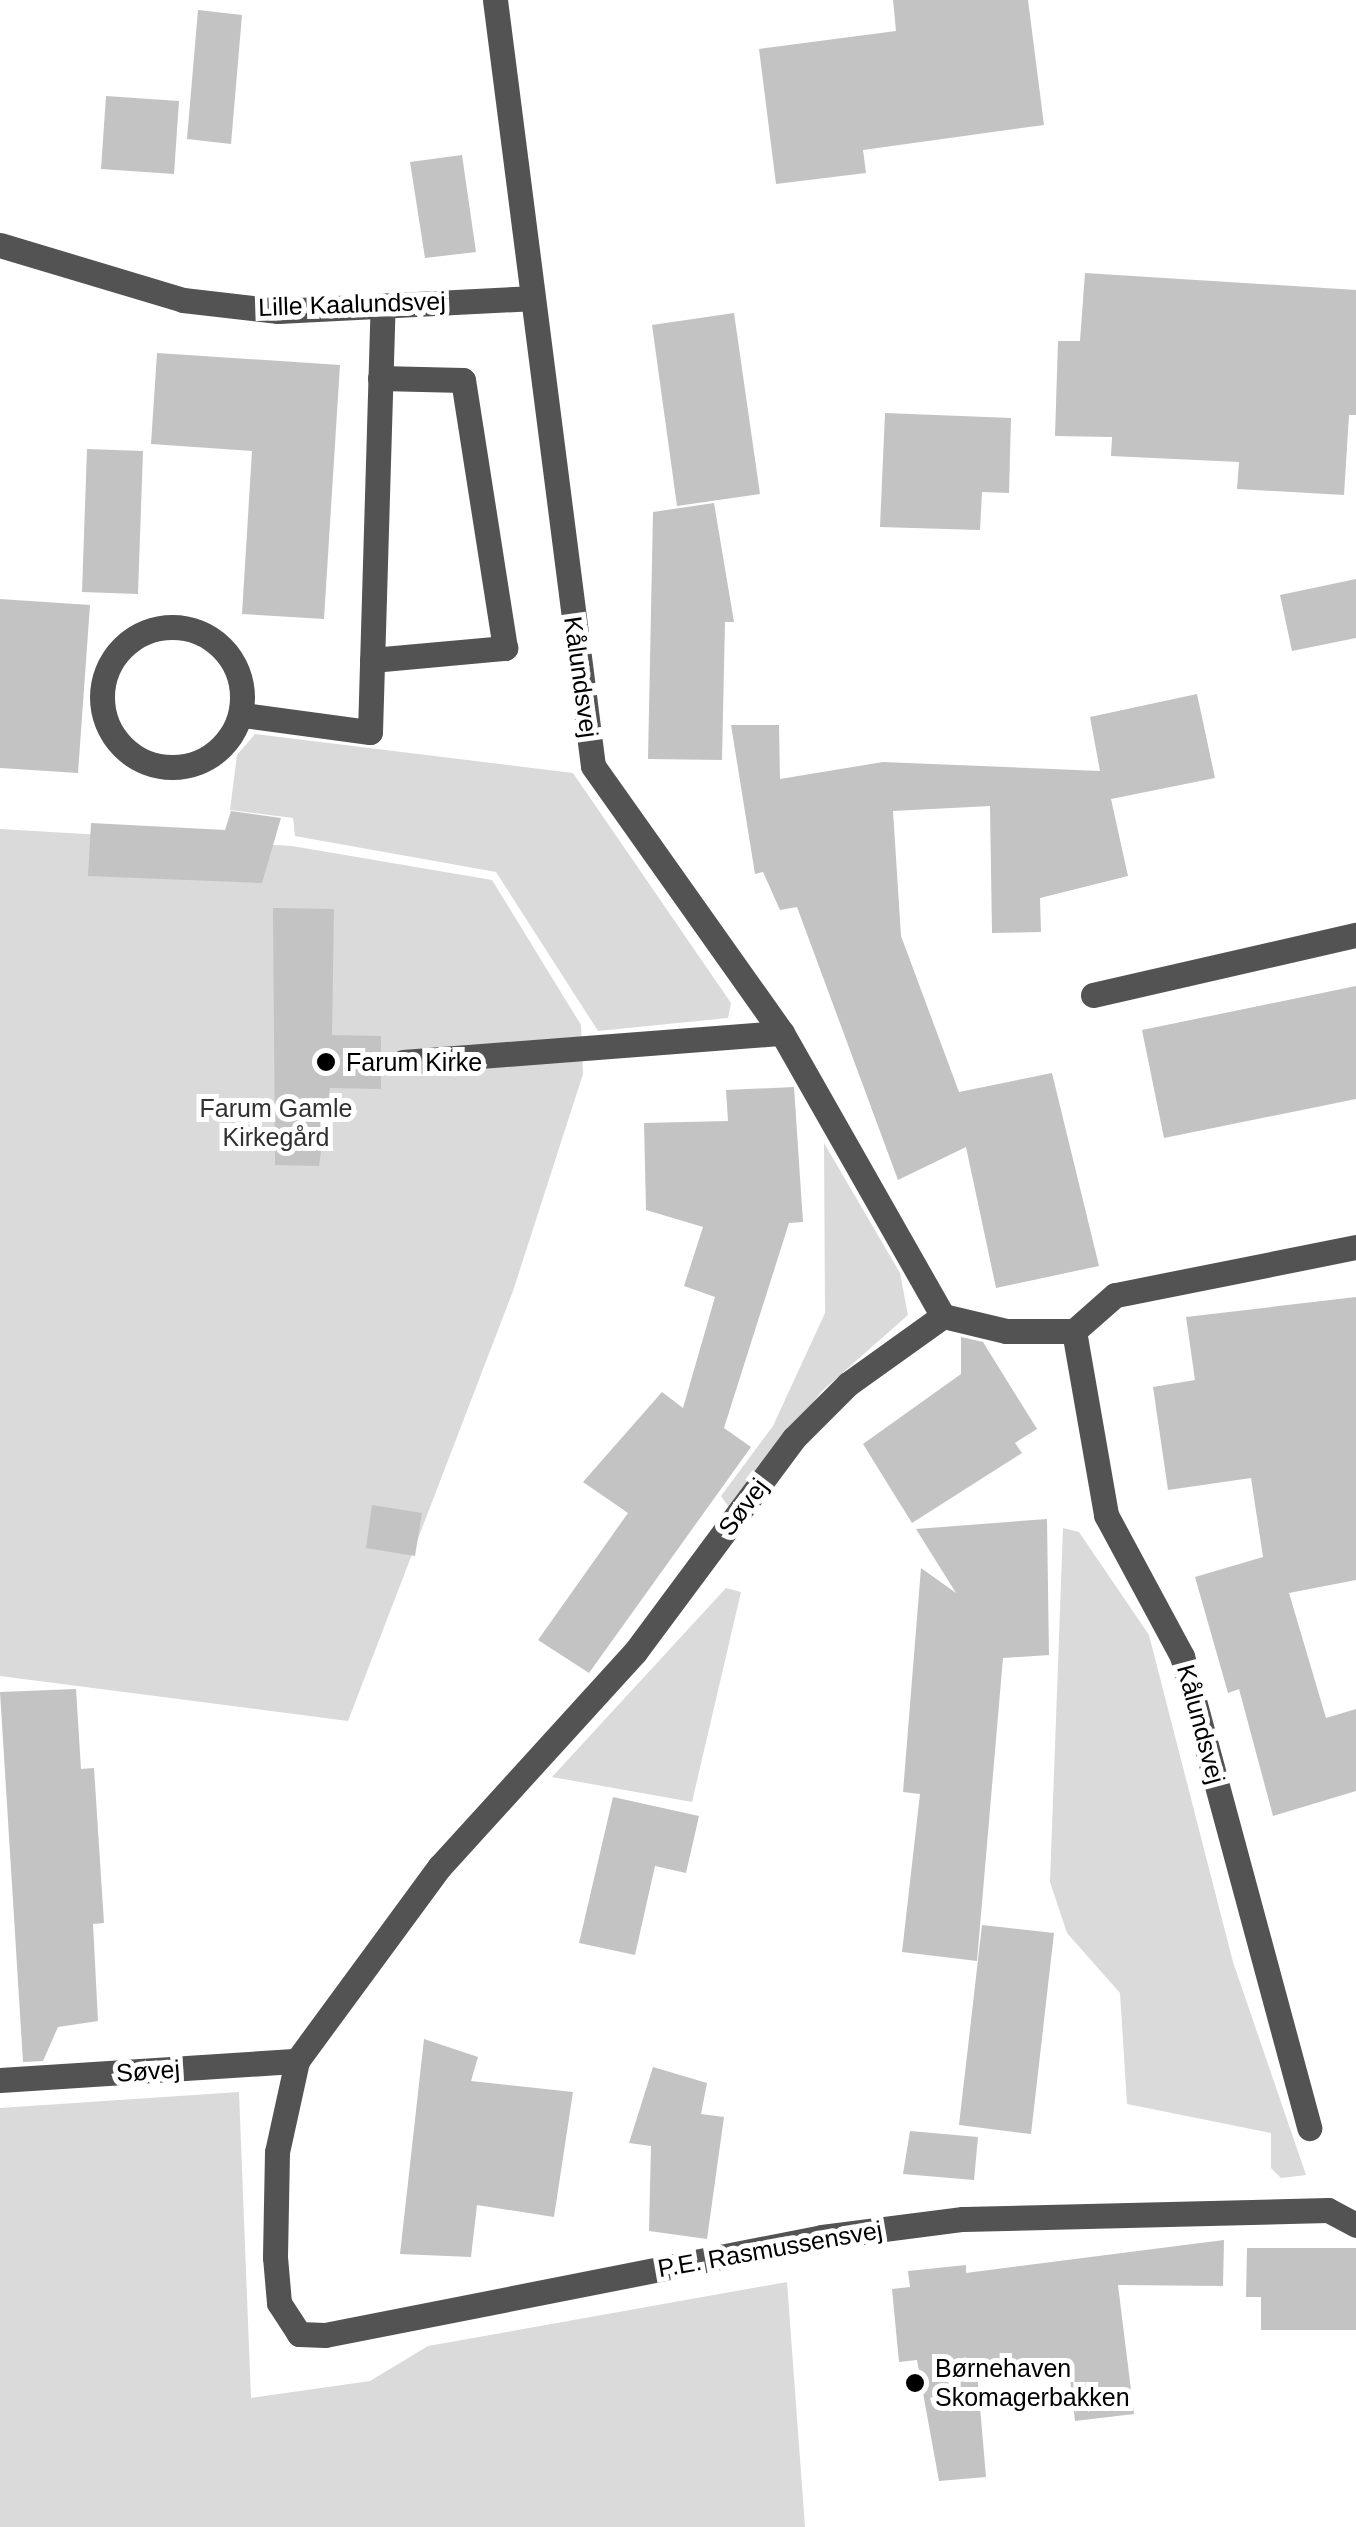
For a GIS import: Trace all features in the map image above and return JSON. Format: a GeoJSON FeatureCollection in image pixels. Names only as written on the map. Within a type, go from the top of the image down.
{"type":"FeatureCollection","features":[{"type":"Feature","properties":{"kind":"street","name":"Kålundsvej"},"geometry":{"type":"LineString","coordinates":[[495,0],[594,766],[782,1032],[942,1316]]}},
{"type":"Feature","properties":{"kind":"street","name":"Lille Kaalundsvej"},"geometry":{"type":"LineString","coordinates":[[0,246],[183,300],[278,310],[532,298]]}},
{"type":"Feature","properties":{"kind":"street"},"geometry":{"type":"LineString","coordinates":[[244,714],[370,732],[382,305]]}},
{"type":"Feature","properties":{"kind":"street"},"geometry":{"type":"LineString","coordinates":[[372,660],[504,648],[463,380],[380,378]]}},
{"type":"Feature","properties":{"kind":"street"},"geometry":{"type":"LineString","coordinates":[[190,625],[235,659],[244,714],[210,760],[154,768],[108,734],[101,678],[135,633],[190,625]]}},
{"type":"Feature","properties":{"kind":"street"},"geometry":{"type":"LineString","coordinates":[[1093,995],[1356,936]]}},
{"type":"Feature","properties":{"kind":"street"},"geometry":{"type":"LineString","coordinates":[[403,1062],[782,1032]]}},
{"type":"Feature","properties":{"kind":"street"},"geometry":{"type":"LineString","coordinates":[[942,1316],[1006,1331],[1074,1331],[1115,1295],[1356,1247]]}},
{"type":"Feature","properties":{"kind":"street","name":"Søvej"},"geometry":{"type":"LineString","coordinates":[[275,2257],[277,2152],[296,2061],[440,1866],[636,1652],[794,1438],[848,1384],[942,1316]]}},
{"type":"Feature","properties":{"kind":"street","name":"Kålundsvej"},"geometry":{"type":"LineString","coordinates":[[1074,1331],[1106,1515],[1182,1656],[1309,2128]]}},
{"type":"Feature","properties":{"kind":"street","name":"Søvej"},"geometry":{"type":"LineString","coordinates":[[0,2080],[296,2061]]}},
{"type":"Feature","properties":{"kind":"street","name":"P.E. Rasmussensvej"},"geometry":{"type":"LineString","coordinates":[[275,2257],[279,2303],[299,2334],[325,2335],[822,2236],[1123,2208],[1328,2210],[1356,2225]]}},
{"type":"Feature","properties":{"kind":"green space"},"geometry":{"type":"Polygon","coordinates":[[[255,734],[573,773],[731,1003],[728,1018],[598,1031],[496,872],[295,836],[293,818],[230,810],[237,755],[255,734]]]}},
{"type":"Feature","properties":{"kind":"green space","name":"Farum Gamle Kirkegård"},"geometry":{"type":"Polygon","coordinates":[[[0,829],[292,846],[492,880],[581,1025],[583,1074],[513,1291],[348,1721],[0,1676],[0,829]]]}},
{"type":"Feature","properties":{"kind":"green space"},"geometry":{"type":"Polygon","coordinates":[[[824,1143],[900,1273],[908,1315],[822,1391],[730,1509],[721,1496],[773,1426],[825,1313],[824,1143]]]}},
{"type":"Feature","properties":{"kind":"green space"},"geometry":{"type":"Polygon","coordinates":[[[1063,1528],[1079,1532],[1149,1635],[1233,1962],[1306,2175],[1281,2178],[1271,2168],[1271,2133],[1127,2104],[1120,1993],[1067,1933],[1050,1882],[1063,1528]]]}},
{"type":"Feature","properties":{"kind":"green space"},"geometry":{"type":"Polygon","coordinates":[[[726,1588],[741,1592],[692,1802],[552,1777],[726,1588]]]}},
{"type":"Feature","properties":{"kind":"green space"},"geometry":{"type":"Polygon","coordinates":[[[239,2092],[251,2398],[370,2381],[428,2346],[787,2282],[805,2527],[0,2527],[0,2108],[239,2092]]]}},
{"type":"Feature","properties":{"kind":"building"},"geometry":{"type":"Polygon","coordinates":[[[893,0],[1028,0],[1044,125],[863,150],[866,173],[776,184],[759,49],[896,31],[893,0]]]}},
{"type":"Feature","properties":{"kind":"building"},"geometry":{"type":"Polygon","coordinates":[[[198,10],[242,15],[231,144],[187,139],[198,10]]]}},
{"type":"Feature","properties":{"kind":"building"},"geometry":{"type":"Polygon","coordinates":[[[106,96],[179,101],[174,174],[101,169],[106,96]]]}},
{"type":"Feature","properties":{"kind":"building"},"geometry":{"type":"Polygon","coordinates":[[[462,155],[476,252],[425,258],[410,162],[462,155]]]}},
{"type":"Feature","properties":{"kind":"building"},"geometry":{"type":"Polygon","coordinates":[[[1085,273],[1356,290],[1356,415],[1349,415],[1344,495],[1237,489],[1239,462],[1111,456],[1112,437],[1055,436],[1058,341],[1080,341],[1085,273]]]}},
{"type":"Feature","properties":{"kind":"building"},"geometry":{"type":"Polygon","coordinates":[[[734,313],[760,494],[677,506],[652,325],[734,313]]]}},
{"type":"Feature","properties":{"kind":"building"},"geometry":{"type":"Polygon","coordinates":[[[157,353],[340,365],[324,619],[242,614],[252,451],[151,444],[157,353]]]}},
{"type":"Feature","properties":{"kind":"building"},"geometry":{"type":"Polygon","coordinates":[[[885,413],[1011,418],[1009,493],[982,492],[980,530],[880,527],[885,413]]]}},
{"type":"Feature","properties":{"kind":"building"},"geometry":{"type":"Polygon","coordinates":[[[87,449],[143,451],[138,594],[82,592],[87,449]]]}},
{"type":"Feature","properties":{"kind":"building"},"geometry":{"type":"Polygon","coordinates":[[[714,503],[734,622],[725,622],[722,760],[648,759],[653,512],[714,503]]]}},
{"type":"Feature","properties":{"kind":"building"},"geometry":{"type":"Polygon","coordinates":[[[1356,579],[1356,638],[1292,651],[1280,595],[1356,579]]]}},
{"type":"Feature","properties":{"kind":"building"},"geometry":{"type":"Polygon","coordinates":[[[0,599],[90,605],[78,773],[0,768],[0,599]]]}},
{"type":"Feature","properties":{"kind":"building"},"geometry":{"type":"Polygon","coordinates":[[[1197,694],[1215,778],[1111,799],[1128,876],[1040,898],[1041,932],[992,933],[990,806],[893,811],[901,936],[959,1092],[1052,1073],[1099,1266],[996,1288],[966,1147],[898,1180],[797,907],[780,910],[763,872],[755,874],[731,725],[779,725],[780,779],[883,762],[1100,771],[1090,717],[1197,694]]]}},
{"type":"Feature","properties":{"kind":"building"},"geometry":{"type":"Polygon","coordinates":[[[231,811],[281,818],[262,883],[88,876],[91,823],[225,830],[231,811]]]}},
{"type":"Feature","properties":{"kind":"building","name":"Farum Kirke"},"geometry":{"type":"Polygon","coordinates":[[[273,908],[334,909],[332,1035],[381,1036],[381,1089],[330,1088],[319,1166],[275,1165],[273,908]]]}},
{"type":"Feature","properties":{"kind":"building"},"geometry":{"type":"Polygon","coordinates":[[[1356,986],[1356,1099],[1164,1138],[1142,1030],[1356,986]]]}},
{"type":"Feature","properties":{"kind":"building"},"geometry":{"type":"Polygon","coordinates":[[[794,1087],[803,1222],[789,1223],[724,1428],[751,1447],[589,1673],[538,1640],[628,1513],[583,1482],[662,1392],[683,1408],[715,1297],[684,1286],[703,1227],[646,1210],[644,1123],[728,1121],[726,1090],[794,1087]]]}},
{"type":"Feature","properties":{"kind":"building"},"geometry":{"type":"Polygon","coordinates":[[[1356,1297],[1356,1580],[1289,1593],[1326,1718],[1356,1709],[1356,1791],[1273,1816],[1239,1689],[1228,1693],[1195,1577],[1263,1557],[1251,1478],[1168,1490],[1153,1387],[1195,1380],[1186,1317],[1356,1297]]]}},
{"type":"Feature","properties":{"kind":"building"},"geometry":{"type":"Polygon","coordinates":[[[961,1337],[983,1342],[1037,1429],[1015,1443],[1022,1453],[912,1523],[863,1444],[961,1374],[961,1337]]]}},
{"type":"Feature","properties":{"kind":"building"},"geometry":{"type":"Polygon","coordinates":[[[372,1505],[422,1513],[415,1556],[366,1548],[372,1505]]]}},
{"type":"Feature","properties":{"kind":"building"},"geometry":{"type":"Polygon","coordinates":[[[1047,1519],[1049,1655],[1003,1658],[977,1961],[902,1952],[920,1794],[903,1792],[921,1568],[956,1593],[916,1529],[1047,1519]]]}},
{"type":"Feature","properties":{"kind":"building"},"geometry":{"type":"Polygon","coordinates":[[[76,1689],[81,1769],[94,1768],[104,1923],[93,1924],[98,2021],[58,2027],[43,2061],[23,2062],[0,1692],[76,1689]]]}},
{"type":"Feature","properties":{"kind":"building"},"geometry":{"type":"Polygon","coordinates":[[[613,1797],[699,1816],[686,1873],[655,1866],[635,1955],[579,1943],[613,1797]]]}},
{"type":"Feature","properties":{"kind":"building"},"geometry":{"type":"Polygon","coordinates":[[[982,1925],[1054,1933],[1031,2134],[959,2125],[982,1925]]]}},
{"type":"Feature","properties":{"kind":"building"},"geometry":{"type":"Polygon","coordinates":[[[424,2039],[478,2057],[471,2081],[573,2092],[554,2217],[477,2205],[471,2257],[400,2254],[424,2039]]]}},
{"type":"Feature","properties":{"kind":"building"},"geometry":{"type":"Polygon","coordinates":[[[653,2067],[707,2083],[701,2114],[724,2117],[707,2239],[649,2231],[651,2146],[629,2143],[653,2067]]]}},
{"type":"Feature","properties":{"kind":"building"},"geometry":{"type":"Polygon","coordinates":[[[910,2131],[978,2137],[974,2180],[903,2174],[910,2131]]]}},
{"type":"Feature","properties":{"kind":"building"},"geometry":{"type":"Polygon","coordinates":[[[1224,2240],[1223,2286],[1118,2285],[1134,2414],[1075,2421],[1068,2362],[977,2372],[986,2477],[939,2481],[917,2360],[899,2362],[892,2289],[910,2287],[908,2271],[966,2265],[966,2273],[1224,2240]]]}},
{"type":"Feature","properties":{"kind":"building"},"geometry":{"type":"Polygon","coordinates":[[[1247,2248],[1356,2248],[1356,2330],[1261,2330],[1261,2297],[1246,2297],[1247,2248]]]}},
{"type":"Feature","properties":{"kind":"place","name":"Farum Kirke"},"geometry":{"type":"Point","coordinates":[326,1062]}},
{"type":"Feature","properties":{"kind":"place","name":"Børnehaven Skomagerbakken"},"geometry":{"type":"Point","coordinates":[915,2383]}}]}
